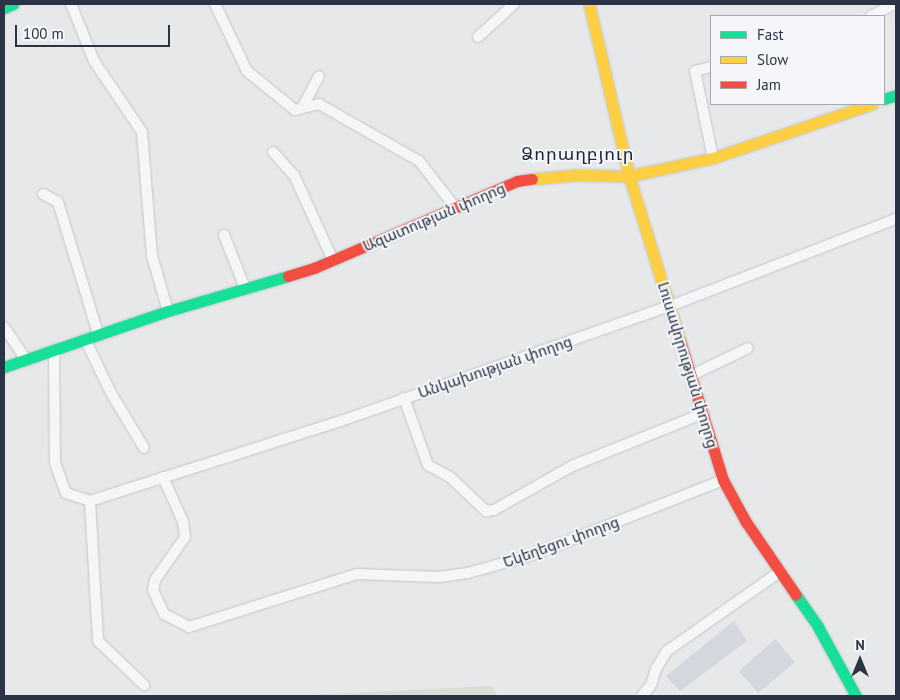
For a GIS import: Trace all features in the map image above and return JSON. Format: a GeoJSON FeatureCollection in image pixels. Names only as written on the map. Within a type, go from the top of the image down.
{"type":"FeatureCollection","features":[{"type":"Feature","properties":{"kind":"street"},"geometry":{"type":"LineString","coordinates":[[4,8],[13,4]]}},
{"type":"Feature","properties":{"kind":"street"},"geometry":{"type":"LineString","coordinates":[[71,4],[94,61],[142,132],[152,256],[168,311]]}},
{"type":"Feature","properties":{"kind":"street"},"geometry":{"type":"LineString","coordinates":[[215,4],[248,71],[295,110],[319,104],[419,161],[455,207]]}},
{"type":"Feature","properties":{"kind":"street"},"geometry":{"type":"LineString","coordinates":[[478,37],[514,4]]}},
{"type":"Feature","properties":{"kind":"street"},"geometry":{"type":"LineString","coordinates":[[873,15],[895,4]]}},
{"type":"Feature","properties":{"kind":"street","name":"Լուսավորության փողոց"},"geometry":{"type":"LineString","coordinates":[[587,5],[629,176],[704,413],[723,480],[746,522],[818,628],[856,696]]}},
{"type":"Feature","properties":{"kind":"street"},"geometry":{"type":"LineString","coordinates":[[710,67],[695,71],[713,158]]}},
{"type":"Feature","properties":{"kind":"street"},"geometry":{"type":"LineString","coordinates":[[302,108],[320,76]]}},
{"type":"Feature","properties":{"kind":"street","name":"Ազատության փողոց"},"geometry":{"type":"LineString","coordinates":[[4,367],[168,311],[333,260],[517,181],[576,175],[629,176],[713,158],[869,105]]}},
{"type":"Feature","properties":{"kind":"street"},"geometry":{"type":"LineString","coordinates":[[273,152],[294,175],[333,260]]}},
{"type":"Feature","properties":{"kind":"street"},"geometry":{"type":"LineString","coordinates":[[43,194],[58,202],[98,334]]}},
{"type":"Feature","properties":{"kind":"street","name":"Անկախության փողոց"},"geometry":{"type":"LineString","coordinates":[[90,501],[404,398],[670,306],[896,219]]}},
{"type":"Feature","properties":{"kind":"street"},"geometry":{"type":"LineString","coordinates":[[224,235],[245,288]]}},
{"type":"Feature","properties":{"kind":"street"},"geometry":{"type":"LineString","coordinates":[[4,327],[26,360]]}},
{"type":"Feature","properties":{"kind":"street"},"geometry":{"type":"LineString","coordinates":[[85,339],[111,393],[144,448]]}},
{"type":"Feature","properties":{"kind":"street"},"geometry":{"type":"LineString","coordinates":[[692,375],[748,348]]}},
{"type":"Feature","properties":{"kind":"street"},"geometry":{"type":"LineString","coordinates":[[54,350],[56,463],[66,493],[90,501],[98,641],[144,685]]}},
{"type":"Feature","properties":{"kind":"street"},"geometry":{"type":"LineString","coordinates":[[404,398],[428,465],[450,477],[486,511],[494,510],[572,466],[704,413]]}},
{"type":"Feature","properties":{"kind":"street","name":"Եկեղեցու փողոց"},"geometry":{"type":"LineString","coordinates":[[163,477],[183,522],[185,538],[155,580],[152,590],[164,614],[189,628],[357,574],[439,577],[468,574],[532,556],[723,480]]}},
{"type":"Feature","properties":{"kind":"street"},"geometry":{"type":"LineString","coordinates":[[642,696],[652,685],[656,670],[667,651],[781,571]]}},
{"type":"Feature","properties":{"kind":"shaded area"},"geometry":{"type":"Polygon","coordinates":[[[734,621],[747,641],[680,691],[666,676],[734,621]]]}},
{"type":"Feature","properties":{"kind":"shaded area"},"geometry":{"type":"Polygon","coordinates":[[[775,639],[795,662],[758,693],[739,671],[775,639]]]}},
{"type":"Feature","properties":{"kind":"shaded area"},"geometry":{"type":"Polygon","coordinates":[[[491,686],[498,696],[307,696],[308,695],[491,686]]]}},
{"type":"Feature","properties":{"kind":"traffic: fast"},"geometry":{"type":"LineString","coordinates":[[4,8],[13,4]]}},
{"type":"Feature","properties":{"kind":"traffic: fast"},"geometry":{"type":"LineString","coordinates":[[885,99],[896,95]]}},
{"type":"Feature","properties":{"kind":"traffic: fast"},"geometry":{"type":"LineString","coordinates":[[4,367],[168,311],[288,276]]}},
{"type":"Feature","properties":{"kind":"traffic: fast"},"geometry":{"type":"LineString","coordinates":[[796,595],[818,627],[856,696]]}},
{"type":"Feature","properties":{"kind":"traffic: slow"},"geometry":{"type":"LineString","coordinates":[[589,4],[629,176],[680,341]]}},
{"type":"Feature","properties":{"kind":"traffic: slow"},"geometry":{"type":"LineString","coordinates":[[532,179],[576,175],[629,176],[713,158],[869,105]]}},
{"type":"Feature","properties":{"kind":"traffic: jam"},"geometry":{"type":"LineString","coordinates":[[288,276],[314,268],[517,181],[532,179]]}},
{"type":"Feature","properties":{"kind":"traffic: jam"},"geometry":{"type":"LineString","coordinates":[[680,341],[723,480],[746,522],[796,595]]}},
{"type":"Feature","properties":{"kind":"district","name":"Ձորաղբյուր"},"geometry":{"type":"Point","coordinates":[578,154]}}]}
